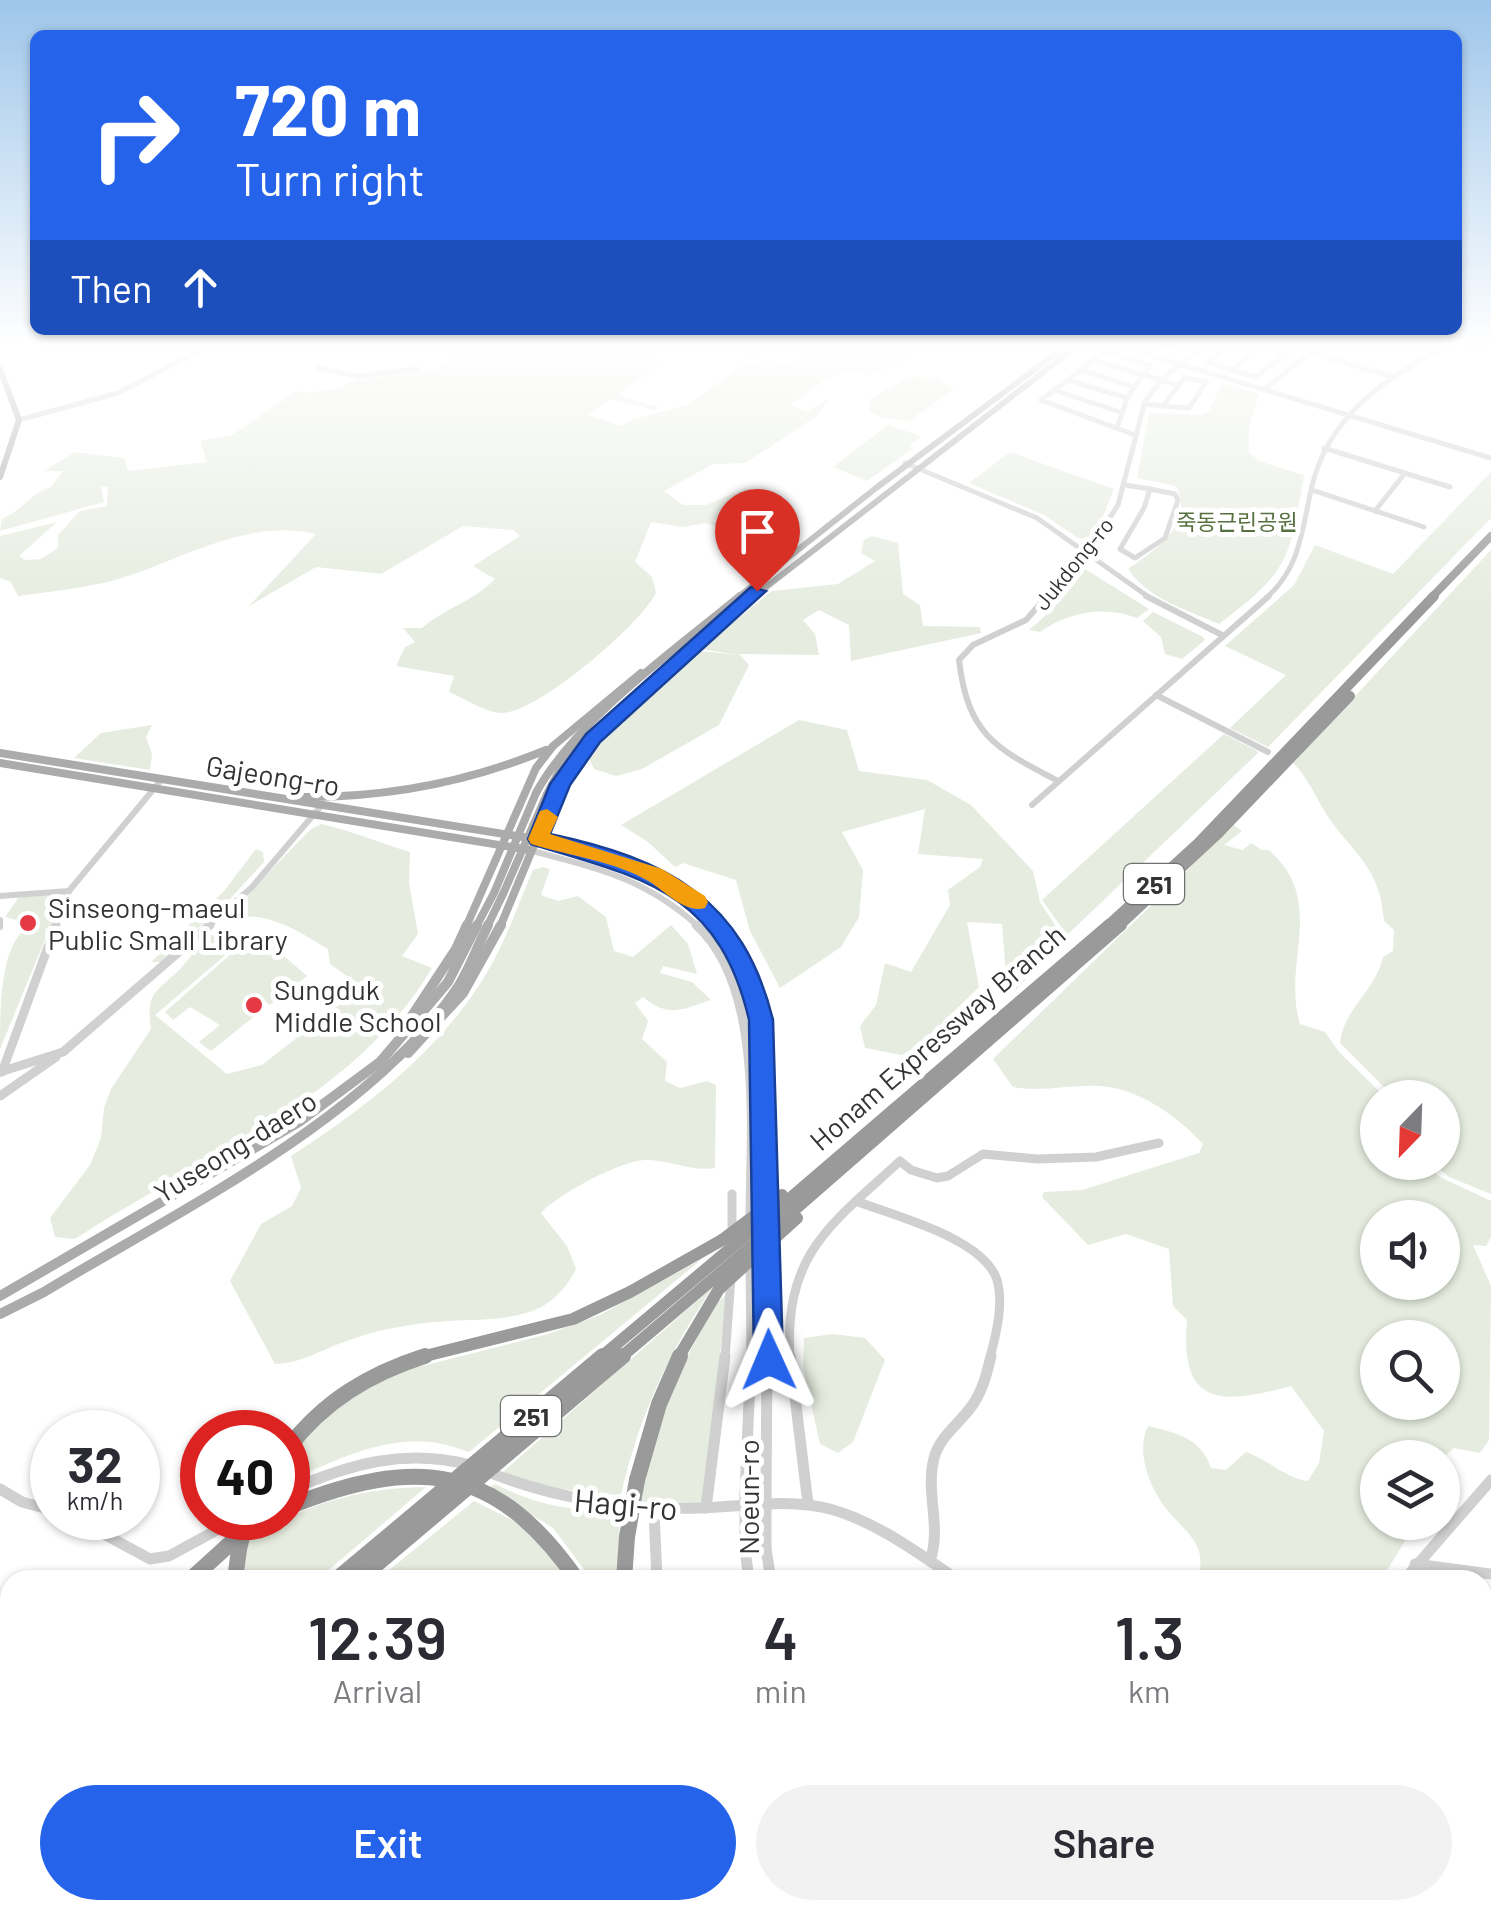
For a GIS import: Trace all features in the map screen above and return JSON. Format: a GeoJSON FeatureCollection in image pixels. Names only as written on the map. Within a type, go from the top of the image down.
{"type":"FeatureCollection","features":[{"type":"Feature","properties":{"kind":"highway","name":"Honam Expressway Branch"},"geometry":{"type":"LineString","coordinates":[[945,1075],[1198,844],[1491,536]]}},
{"type":"Feature","properties":{"kind":"highway","name":"Honam Expressway Branch"},"geometry":{"type":"LineString","coordinates":[[945,1075],[1206,848],[1491,545]]}},
{"type":"Feature","properties":{"kind":"highway"},"geometry":{"type":"LineString","coordinates":[[625,1570],[637,1480],[656,1404],[673,1362],[719,1288],[790,1206],[945,1075]]}},
{"type":"Feature","properties":{"kind":"highway"},"geometry":{"type":"LineString","coordinates":[[310,1424],[326,1406],[362,1380],[407,1359],[571,1320],[790,1206],[945,1075]]}},
{"type":"Feature","properties":{"kind":"highway","name":"251"},"geometry":{"type":"LineString","coordinates":[[348,1570],[790,1206]]}},
{"type":"Feature","properties":{"kind":"highway","name":"251"},"geometry":{"type":"LineString","coordinates":[[370,1570],[790,1206]]}},
{"type":"Feature","properties":{"kind":"highway"},"geometry":{"type":"LineString","coordinates":[[310,1500],[365,1481],[421,1478],[462,1486],[510,1504],[532,1522],[569,1570]]}},
{"type":"Feature","properties":{"kind":"highway"},"geometry":{"type":"LineString","coordinates":[[201,1570],[234,1540]]}},
{"type":"Feature","properties":{"kind":"highway"},"geometry":{"type":"LineString","coordinates":[[237,1570],[243,1540]]}},
{"type":"Feature","properties":{"kind":"main road"},"geometry":{"type":"LineString","coordinates":[[0,477],[14,436]]}},
{"type":"Feature","properties":{"kind":"main road","name":"Yuseong-daero"},"geometry":{"type":"LineString","coordinates":[[0,1314],[44,1292],[310,1131],[441,1009],[459,985],[541,794],[587,736],[699,635],[948,436]]}},
{"type":"Feature","properties":{"kind":"main road","name":"Yuseong-daero"},"geometry":{"type":"LineString","coordinates":[[909,465],[951,436]]}},
{"type":"Feature","properties":{"kind":"main road"},"geometry":{"type":"LineString","coordinates":[[351,1091],[437,983],[456,949],[536,768],[553,746],[699,635]]}},
{"type":"Feature","properties":{"kind":"main road"},"geometry":{"type":"LineString","coordinates":[[351,1091],[392,1067],[448,1014],[488,953],[560,784],[593,738],[671,671],[699,635]]}},
{"type":"Feature","properties":{"kind":"main road"},"geometry":{"type":"LineString","coordinates":[[278,798],[352,799],[442,785],[553,746]]}},
{"type":"Feature","properties":{"kind":"main road","name":"Gajeong-ro"},"geometry":{"type":"LineString","coordinates":[[0,753],[278,798],[317,810],[501,846]]}},
{"type":"Feature","properties":{"kind":"main road","name":"Gajeong-ro"},"geometry":{"type":"LineString","coordinates":[[0,763],[155,789],[538,839]]}},
{"type":"Feature","properties":{"kind":"main road","name":"Noeun-ro"},"geometry":{"type":"LineString","coordinates":[[501,846],[533,851]]}},
{"type":"Feature","properties":{"kind":"main road","name":"Yuseong-daero"},"geometry":{"type":"LineString","coordinates":[[0,1296],[65,1262],[351,1091]]}},
{"type":"Feature","properties":{"kind":"street","name":"Jukdong-ro"},"geometry":{"type":"LineString","coordinates":[[1058,781],[979,734],[959,660],[973,645],[1026,620],[1107,524],[1125,486],[1134,436]]}},
{"type":"Feature","properties":{"kind":"street"},"geometry":{"type":"LineString","coordinates":[[1032,804],[1276,590],[1290,572],[1306,533],[1312,490],[1324,448],[1333,436]]}},
{"type":"Feature","properties":{"kind":"street"},"geometry":{"type":"LineString","coordinates":[[1414,436],[1491,458]]}},
{"type":"Feature","properties":{"kind":"street"},"geometry":{"type":"LineString","coordinates":[[1324,448],[1450,486]]}},
{"type":"Feature","properties":{"kind":"street"},"geometry":{"type":"LineString","coordinates":[[909,465],[1037,518],[1159,605],[1222,635]]}},
{"type":"Feature","properties":{"kind":"street"},"geometry":{"type":"LineString","coordinates":[[1375,510],[1405,473]]}},
{"type":"Feature","properties":{"kind":"street"},"geometry":{"type":"LineString","coordinates":[[1125,486],[1150,489],[1175,494],[1178,500],[1165,538],[1132,557],[1120,550],[1144,508],[1150,489]]}},
{"type":"Feature","properties":{"kind":"street"},"geometry":{"type":"LineString","coordinates":[[1312,490],[1424,526]]}},
{"type":"Feature","properties":{"kind":"street"},"geometry":{"type":"LineString","coordinates":[[1156,694],[1268,752]]}},
{"type":"Feature","properties":{"kind":"street"},"geometry":{"type":"LineString","coordinates":[[1,1072],[69,891],[162,780]]}},
{"type":"Feature","properties":{"kind":"street"},"geometry":{"type":"LineString","coordinates":[[0,1096],[64,1052],[224,914],[317,810]]}},
{"type":"Feature","properties":{"kind":"street","name":"Noeun-ro"},"geometry":{"type":"LineString","coordinates":[[538,839],[654,874],[696,902],[726,936],[751,978],[761,1020],[767,1222],[766,1549],[769,1570]]}},
{"type":"Feature","properties":{"kind":"street","name":"Noeun-ro"},"geometry":{"type":"LineString","coordinates":[[533,851],[593,862],[654,890],[705,928],[737,987],[747,1026],[751,1364],[745,1494],[748,1570]]}},
{"type":"Feature","properties":{"kind":"street"},"geometry":{"type":"LineString","coordinates":[[0,896],[69,891]]}},
{"type":"Feature","properties":{"kind":"street"},"geometry":{"type":"LineString","coordinates":[[1,1072],[64,1052]]}},
{"type":"Feature","properties":{"kind":"street"},"geometry":{"type":"LineString","coordinates":[[808,1504],[790,1373],[794,1299],[803,1263],[856,1201],[900,1161],[911,1170],[937,1178],[948,1176],[983,1154],[1037,1159],[1096,1158],[1159,1143]]}},
{"type":"Feature","properties":{"kind":"street"},"geometry":{"type":"LineString","coordinates":[[706,1508],[730,1314],[732,1194]]}},
{"type":"Feature","properties":{"kind":"street"},"geometry":{"type":"LineString","coordinates":[[856,1201],[921,1230],[970,1246],[985,1258],[998,1282],[994,1332],[980,1389],[974,1404],[944,1435],[935,1454],[932,1470],[938,1539],[930,1561]]}},
{"type":"Feature","properties":{"kind":"street"},"geometry":{"type":"LineString","coordinates":[[732,1226],[750,1225]]}},
{"type":"Feature","properties":{"kind":"street","name":"Hagi-ro"},"geometry":{"type":"LineString","coordinates":[[310,1482],[357,1464],[438,1454],[526,1489],[574,1500],[654,1510],[808,1504],[871,1525],[943,1570]]}},
{"type":"Feature","properties":{"kind":"street"},"geometry":{"type":"LineString","coordinates":[[1411,1570],[1491,1480]]}},
{"type":"Feature","properties":{"kind":"street"},"geometry":{"type":"LineString","coordinates":[[0,1489],[30,1504]]}},
{"type":"Feature","properties":{"kind":"street"},"geometry":{"type":"LineString","coordinates":[[654,1510],[657,1570]]}},
{"type":"Feature","properties":{"kind":"street"},"geometry":{"type":"LineString","coordinates":[[115,1540],[150,1559],[169,1556],[198,1540]]}},
{"type":"Feature","properties":{"kind":"street"},"geometry":{"type":"LineString","coordinates":[[1415,1564],[1461,1570]]}},
{"type":"Feature","properties":{"kind":"green space"},"geometry":{"type":"Polygon","coordinates":[[[229,436],[787,436],[745,463],[713,464],[664,491],[683,505],[706,505],[747,488],[742,499],[761,524],[778,533],[769,534],[754,548],[766,552],[794,544],[751,576],[741,568],[747,561],[724,552],[736,539],[733,533],[707,523],[683,527],[651,522],[635,562],[652,577],[656,593],[646,607],[609,646],[560,685],[515,710],[499,713],[449,692],[454,676],[396,666],[405,647],[415,642],[403,628],[422,628],[487,587],[495,579],[473,566],[520,536],[513,530],[463,526],[381,574],[316,567],[249,606],[316,534],[268,531],[245,535],[90,586],[18,596],[11,582],[0,578],[0,536],[57,522],[19,556],[25,560],[41,559],[58,548],[58,535],[80,511],[107,506],[108,486],[101,487],[104,502],[0,531],[2,519],[51,487],[63,471],[44,471],[75,452],[124,458],[128,471],[207,462],[200,441],[229,436]]]}},
{"type":"Feature","properties":{"kind":"green space"},"geometry":{"type":"Polygon","coordinates":[[[874,436],[921,436],[909,446],[913,448],[867,481],[833,467],[874,436]]]}},
{"type":"Feature","properties":{"kind":"green space","name":"죽동근린공원"},"geometry":{"type":"Polygon","coordinates":[[[1145,436],[1249,436],[1249,452],[1259,461],[1304,475],[1289,546],[1273,576],[1219,624],[1157,596],[1128,569],[1169,535],[1180,513],[1180,500],[1176,486],[1137,478],[1145,436]]]}},
{"type":"Feature","properties":{"kind":"green space"},"geometry":{"type":"Polygon","coordinates":[[[1010,452],[1114,489],[1104,514],[1087,539],[1078,538],[1044,515],[969,483],[1010,452]]]}},
{"type":"Feature","properties":{"kind":"green space","name":"죽동근린공원"},"geometry":{"type":"Polygon","coordinates":[[[1491,472],[1491,518],[1268,747],[1230,728],[1286,675],[1225,646],[1294,585],[1315,545],[1393,574],[1491,472]]]}},
{"type":"Feature","properties":{"kind":"green space"},"geometry":{"type":"Polygon","coordinates":[[[872,536],[898,543],[903,594],[920,605],[923,626],[980,627],[981,633],[851,661],[849,625],[819,610],[803,620],[815,634],[819,655],[739,654],[749,665],[719,725],[642,769],[616,776],[594,769],[587,754],[699,651],[738,655],[701,649],[772,591],[838,584],[875,561],[861,553],[864,540],[872,536]]]}},
{"type":"Feature","properties":{"kind":"green space"},"geometry":{"type":"Polygon","coordinates":[[[1491,550],[1491,1194],[1456,1180],[1460,1180],[1460,1080],[1377,1080],[1340,1043],[1347,1020],[1383,957],[1393,951],[1394,930],[1384,921],[1369,870],[1293,763],[1491,550]]]}},
{"type":"Feature","properties":{"kind":"green space"},"geometry":{"type":"Polygon","coordinates":[[[1085,569],[1149,609],[1137,618],[1099,611],[1074,615],[1040,632],[1029,630],[1060,601],[1085,569]]]}},
{"type":"Feature","properties":{"kind":"green space"},"geometry":{"type":"Polygon","coordinates":[[[1153,612],[1205,640],[1182,659],[1165,654],[1161,637],[1143,621],[1153,612]]]}},
{"type":"Feature","properties":{"kind":"green space"},"geometry":{"type":"Polygon","coordinates":[[[799,720],[847,730],[859,771],[927,780],[971,805],[1033,871],[1040,902],[1064,939],[1016,990],[1007,986],[1002,924],[967,922],[979,987],[922,1043],[902,1055],[865,1048],[860,1026],[876,1005],[885,963],[911,972],[950,905],[948,890],[980,867],[983,859],[918,854],[925,809],[842,832],[863,870],[859,917],[841,947],[780,988],[750,931],[736,880],[683,863],[675,867],[648,842],[621,825],[799,720]]]}},
{"type":"Feature","properties":{"kind":"green space"},"geometry":{"type":"Polygon","coordinates":[[[152,725],[146,737],[152,754],[150,770],[74,758],[101,733],[152,725]]]}},
{"type":"Feature","properties":{"kind":"green space"},"geometry":{"type":"Polygon","coordinates":[[[1224,734],[1259,752],[1067,935],[1042,900],[1224,734]]]}},
{"type":"Feature","properties":{"kind":"green space"},"geometry":{"type":"Polygon","coordinates":[[[321,824],[410,852],[409,883],[418,934],[402,956],[432,968],[399,1014],[360,1055],[317,1091],[75,1239],[55,1237],[50,1218],[90,1165],[101,1138],[104,1108],[111,1089],[151,1029],[150,1006],[155,993],[209,934],[223,939],[220,946],[236,946],[155,1015],[227,1074],[262,1065],[353,994],[355,982],[330,964],[328,949],[268,919],[230,919],[227,915],[311,829],[321,824]]]}},
{"type":"Feature","properties":{"kind":"green space"},"geometry":{"type":"Polygon","coordinates":[[[1234,825],[1242,831],[1224,845],[1243,850],[1251,843],[1269,850],[1286,870],[1300,912],[1295,978],[1300,1024],[1325,1032],[1368,1080],[1360,1080],[1360,1180],[1446,1180],[1491,1201],[1491,1237],[1486,1246],[1473,1245],[1491,1286],[1489,1440],[1480,1453],[1460,1449],[1460,1440],[1360,1440],[1360,1540],[1406,1540],[1387,1570],[1199,1570],[1196,1544],[1162,1503],[1146,1470],[1143,1447],[1148,1426],[1194,1443],[1211,1468],[1226,1470],[1246,1452],[1292,1477],[1308,1481],[1319,1463],[1324,1431],[1291,1386],[1226,1396],[1210,1393],[1198,1385],[1186,1349],[1187,1320],[1173,1306],[1169,1249],[1126,1234],[1088,1245],[1042,1197],[1044,1192],[1082,1190],[1199,1153],[1203,1144],[1172,1116],[1122,1090],[1097,1086],[1013,1087],[993,1059],[1234,825]]]}},
{"type":"Feature","properties":{"kind":"green space"},"geometry":{"type":"Polygon","coordinates":[[[256,849],[263,852],[264,862],[227,902],[160,962],[151,962],[224,891],[256,849]]]}},
{"type":"Feature","properties":{"kind":"green space"},"geometry":{"type":"Polygon","coordinates":[[[550,869],[541,895],[558,901],[578,896],[606,917],[614,951],[633,957],[671,925],[688,944],[697,974],[663,966],[660,973],[692,982],[711,1000],[676,1010],[660,1008],[643,997],[635,1003],[648,1021],[642,1039],[667,1062],[665,1081],[680,1088],[707,1081],[716,1085],[715,1168],[654,1160],[634,1162],[590,1180],[549,1205],[541,1213],[567,1246],[576,1269],[558,1294],[539,1308],[501,1318],[393,1328],[275,1364],[230,1281],[261,1224],[292,1206],[301,1188],[291,1156],[382,1091],[437,1039],[482,981],[533,870],[550,869]]]}},
{"type":"Feature","properties":{"kind":"green space"},"geometry":{"type":"Polygon","coordinates":[[[19,897],[62,898],[0,1049],[6,968],[15,941],[23,931],[20,921],[5,917],[19,897]]]}},
{"type":"Feature","properties":{"kind":"green space"},"geometry":{"type":"Polygon","coordinates":[[[256,932],[307,976],[270,1005],[259,996],[251,1002],[261,1011],[211,1051],[199,1042],[220,1025],[190,1007],[173,1020],[165,1012],[256,932]]]}},
{"type":"Feature","properties":{"kind":"green space"},"geometry":{"type":"Polygon","coordinates":[[[702,1259],[469,1452],[435,1443],[393,1443],[310,1472],[310,1433],[337,1404],[395,1373],[548,1334],[600,1315],[702,1259]]]}},
{"type":"Feature","properties":{"kind":"green space"},"geometry":{"type":"Polygon","coordinates":[[[714,1286],[657,1386],[621,1495],[561,1489],[503,1472],[714,1286]]]}},
{"type":"Feature","properties":{"kind":"green space"},"geometry":{"type":"Polygon","coordinates":[[[727,1294],[703,1503],[642,1502],[651,1449],[668,1398],[704,1325],[727,1294]]]}},
{"type":"Feature","properties":{"kind":"green space"},"geometry":{"type":"Polygon","coordinates":[[[833,1334],[865,1338],[885,1360],[853,1442],[838,1453],[820,1444],[803,1368],[804,1338],[833,1334]]]}},
{"type":"Feature","properties":{"kind":"green space"},"geometry":{"type":"Polygon","coordinates":[[[495,1484],[556,1506],[620,1512],[618,1570],[584,1570],[553,1528],[489,1488],[495,1484]]]}},
{"type":"Feature","properties":{"kind":"green space"},"geometry":{"type":"Polygon","coordinates":[[[426,1487],[329,1570],[240,1570],[247,1540],[310,1540],[310,1509],[377,1491],[426,1487]]]}},
{"type":"Feature","properties":{"kind":"green space"},"geometry":{"type":"Polygon","coordinates":[[[474,1501],[524,1526],[563,1570],[389,1570],[474,1501]]]}},
{"type":"Feature","properties":{"kind":"slow traffic"},"geometry":{"type":"LineString","coordinates":[[547,817],[538,839],[654,874],[697,902]]}},
{"type":"Feature","properties":{"kind":"place","name":"Sinseong-maeul Public Small Library"},"geometry":{"type":"Point","coordinates":[28,923]}},
{"type":"Feature","properties":{"kind":"place","name":"Sungduk Middle School"},"geometry":{"type":"Point","coordinates":[254,1005]}},
{"type":"Feature","properties":{"kind":"route"},"geometry":{"type":"LineString","coordinates":[[757,591],[593,738],[560,784],[538,839],[654,874],[696,902],[726,936],[751,978],[761,1020],[769,1360]]}}]}
